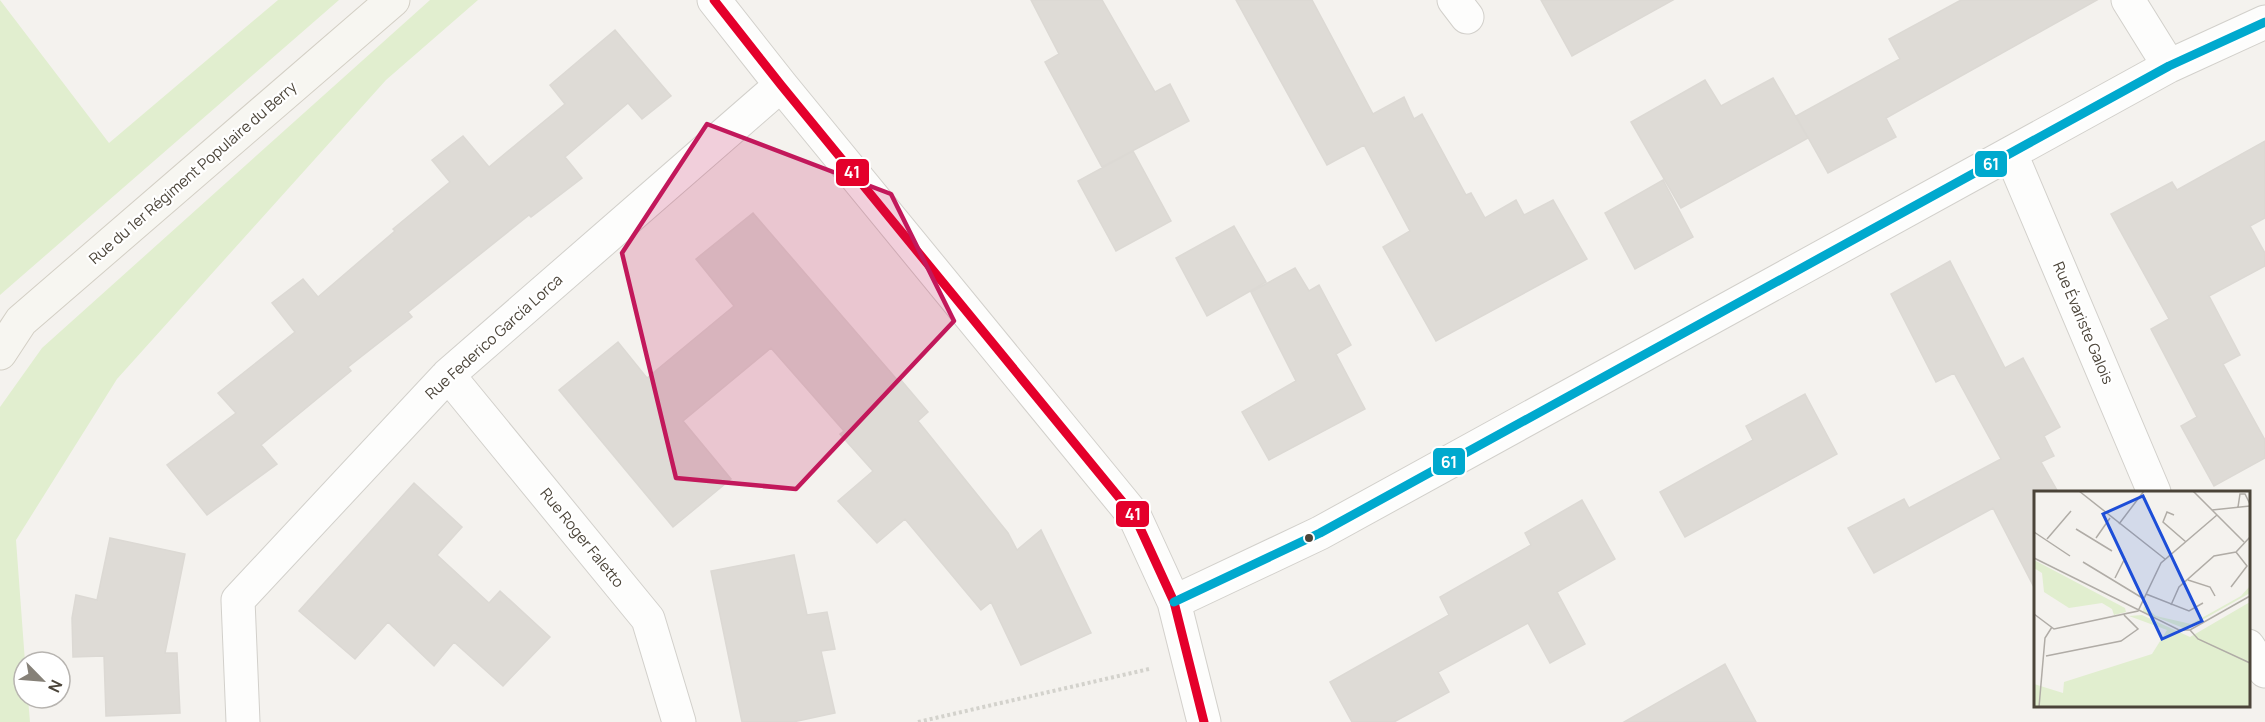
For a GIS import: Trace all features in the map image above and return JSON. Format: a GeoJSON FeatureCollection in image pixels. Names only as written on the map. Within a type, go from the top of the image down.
{"type":"FeatureCollection","features":[{"type":"Feature","properties":{"kind":"main road","name":"Rue du 1er Régiment Populaire du Berry"},"geometry":{"type":"LineString","coordinates":[[0,352],[21,321],[393,0]]}},
{"type":"Feature","properties":{"kind":"street"},"geometry":{"type":"LineString","coordinates":[[2128,0],[2169,66]]}},
{"type":"Feature","properties":{"kind":"street"},"geometry":{"type":"LineString","coordinates":[[720,2],[781,86],[1135,517],[1174,602],[1204,722]]}},
{"type":"Feature","properties":{"kind":"street"},"geometry":{"type":"LineString","coordinates":[[1174,602],[1320,533],[2169,66],[2265,22]]}},
{"type":"Feature","properties":{"kind":"street","name":"Rue Federico García Lorca"},"geometry":{"type":"LineString","coordinates":[[243,722],[238,600],[448,375],[781,86]]}},
{"type":"Feature","properties":{"kind":"street","name":"Rue Évariste Galois"},"geometry":{"type":"LineString","coordinates":[[2011,154],[2154,491]]}},
{"type":"Feature","properties":{"kind":"street","name":"Rue Roger Faletto"},"geometry":{"type":"LineString","coordinates":[[448,375],[648,619],[679,722]]}},
{"type":"Feature","properties":{"kind":"street"},"geometry":{"type":"LineString","coordinates":[[2250,649],[2265,671]]}},
{"type":"Feature","properties":{"kind":"path"},"geometry":{"type":"LineString","coordinates":[[918,722],[1188,661]]}},
{"type":"Feature","properties":{"kind":"highlighted area"},"geometry":{"type":"Polygon","coordinates":[[[707,124],[891,194],[954,321],[796,489],[676,478],[622,253],[707,124]]]}},
{"type":"Feature","properties":{"kind":"green space"},"geometry":{"type":"Polygon","coordinates":[[[0,0],[109,143],[278,0],[339,0],[0,295],[0,0]]]}},
{"type":"Feature","properties":{"kind":"green space"},"geometry":{"type":"Polygon","coordinates":[[[430,0],[478,0],[386,80],[117,379],[16,540],[24,650],[12,650],[12,710],[29,710],[30,722],[0,722],[0,407],[42,348],[430,0]]]}},
{"type":"Feature","properties":{"kind":"building"},"geometry":{"type":"Polygon","coordinates":[[[1031,0],[1102,0],[1155,92],[1170,84],[1189,121],[1102,167],[1045,62],[1059,54],[1031,0]]]}},
{"type":"Feature","properties":{"kind":"building"},"geometry":{"type":"Polygon","coordinates":[[[1236,0],[1312,0],[1373,114],[1404,97],[1414,119],[1422,114],[1466,195],[1471,193],[1485,218],[1516,200],[1524,215],[1553,200],[1587,259],[1436,341],[1383,247],[1410,231],[1364,145],[1327,165],[1236,0]]]}},
{"type":"Feature","properties":{"kind":"building"},"geometry":{"type":"Polygon","coordinates":[[[1541,0],[1673,0],[1572,56],[1541,0]]]}},
{"type":"Feature","properties":{"kind":"building"},"geometry":{"type":"Polygon","coordinates":[[[1961,0],[2097,0],[1886,118],[1896,137],[1828,173],[1796,116],[1900,59],[1889,39],[1961,0]]]}},
{"type":"Feature","properties":{"kind":"building"},"geometry":{"type":"Polygon","coordinates":[[[615,30],[671,96],[642,119],[628,103],[565,157],[582,178],[531,217],[529,215],[408,312],[412,317],[348,367],[351,371],[261,445],[277,464],[207,515],[167,465],[236,413],[218,393],[295,332],[272,303],[303,279],[318,297],[395,231],[393,229],[450,182],[432,160],[463,136],[489,167],[565,104],[550,85],[615,30]]]}},
{"type":"Feature","properties":{"kind":"building"},"geometry":{"type":"Polygon","coordinates":[[[1773,78],[1808,138],[1681,208],[1631,122],[1705,80],[1721,106],[1773,78]]]}},
{"type":"Feature","properties":{"kind":"building"},"geometry":{"type":"Polygon","coordinates":[[[2265,141],[2265,218],[2250,226],[2265,253],[2265,266],[2209,296],[2240,355],[2223,364],[2265,440],[2265,458],[2214,486],[2181,426],[2197,417],[2151,329],[2169,319],[2111,214],[2172,182],[2177,190],[2265,141]]]}},
{"type":"Feature","properties":{"kind":"building"},"geometry":{"type":"Polygon","coordinates":[[[1133,151],[1171,221],[1116,251],[1078,181],[1133,151]]]}},
{"type":"Feature","properties":{"kind":"building"},"geometry":{"type":"Polygon","coordinates":[[[1663,180],[1693,237],[1635,269],[1605,213],[1663,180]]]}},
{"type":"Feature","properties":{"kind":"building"},"geometry":{"type":"Polygon","coordinates":[[[753,213],[899,382],[901,380],[928,412],[918,421],[1008,533],[1017,550],[1041,530],[1091,633],[1021,665],[991,602],[981,610],[905,519],[877,543],[838,501],[873,471],[840,434],[844,431],[771,348],[683,421],[731,479],[673,527],[559,390],[618,342],[647,378],[734,306],[696,259],[753,213]]]}},
{"type":"Feature","properties":{"kind":"building"},"geometry":{"type":"Polygon","coordinates":[[[1234,226],[1266,282],[1207,316],[1176,258],[1234,226]]]}},
{"type":"Feature","properties":{"kind":"building"},"geometry":{"type":"Polygon","coordinates":[[[1950,261],[2005,368],[2023,358],[2060,427],[2044,436],[2054,456],[2041,462],[2057,491],[2034,491],[2034,587],[1993,508],[1874,573],[1848,528],[1904,499],[1909,508],[2001,459],[1954,373],[1936,382],[1891,294],[1950,261]]]}},
{"type":"Feature","properties":{"kind":"building"},"geometry":{"type":"Polygon","coordinates":[[[1295,268],[1309,291],[1319,285],[1351,345],[1336,354],[1365,409],[1269,460],[1242,412],[1296,381],[1251,292],[1295,268]]]}},
{"type":"Feature","properties":{"kind":"building"},"geometry":{"type":"Polygon","coordinates":[[[1805,394],[1837,454],[1685,537],[1660,492],[1753,440],[1746,426],[1805,394]]]}},
{"type":"Feature","properties":{"kind":"building"},"geometry":{"type":"Polygon","coordinates":[[[414,483],[462,527],[437,555],[489,603],[500,591],[550,637],[503,686],[454,642],[434,666],[388,622],[355,659],[299,611],[414,483]]]}},
{"type":"Feature","properties":{"kind":"building"},"geometry":{"type":"Polygon","coordinates":[[[1582,500],[1615,559],[1557,592],[1585,644],[1550,663],[1528,623],[1438,672],[1449,692],[1394,722],[1352,722],[1330,682],[1449,615],[1440,597],[1531,545],[1525,533],[1582,500]]]}},
{"type":"Feature","properties":{"kind":"building"},"geometry":{"type":"Polygon","coordinates":[[[110,538],[185,554],[165,653],[177,653],[180,713],[106,716],[104,656],[73,657],[72,618],[76,595],[97,600],[110,538]]]}},
{"type":"Feature","properties":{"kind":"building"},"geometry":{"type":"Polygon","coordinates":[[[794,555],[807,615],[827,612],[835,649],[821,651],[835,713],[793,722],[742,722],[711,571],[794,555]]]}},
{"type":"Feature","properties":{"kind":"building"},"geometry":{"type":"Polygon","coordinates":[[[1725,664],[1756,722],[1624,722],[1725,664]]]}},
{"type":"Feature","properties":{"kind":"transit line","name":"41"},"geometry":{"type":"LineString","coordinates":[[714,0],[1135,517],[1174,602],[1204,722]]}},
{"type":"Feature","properties":{"kind":"transit line","name":"61"},"geometry":{"type":"LineString","coordinates":[[1174,602],[1320,533],[2169,66],[2265,22]]}}]}
